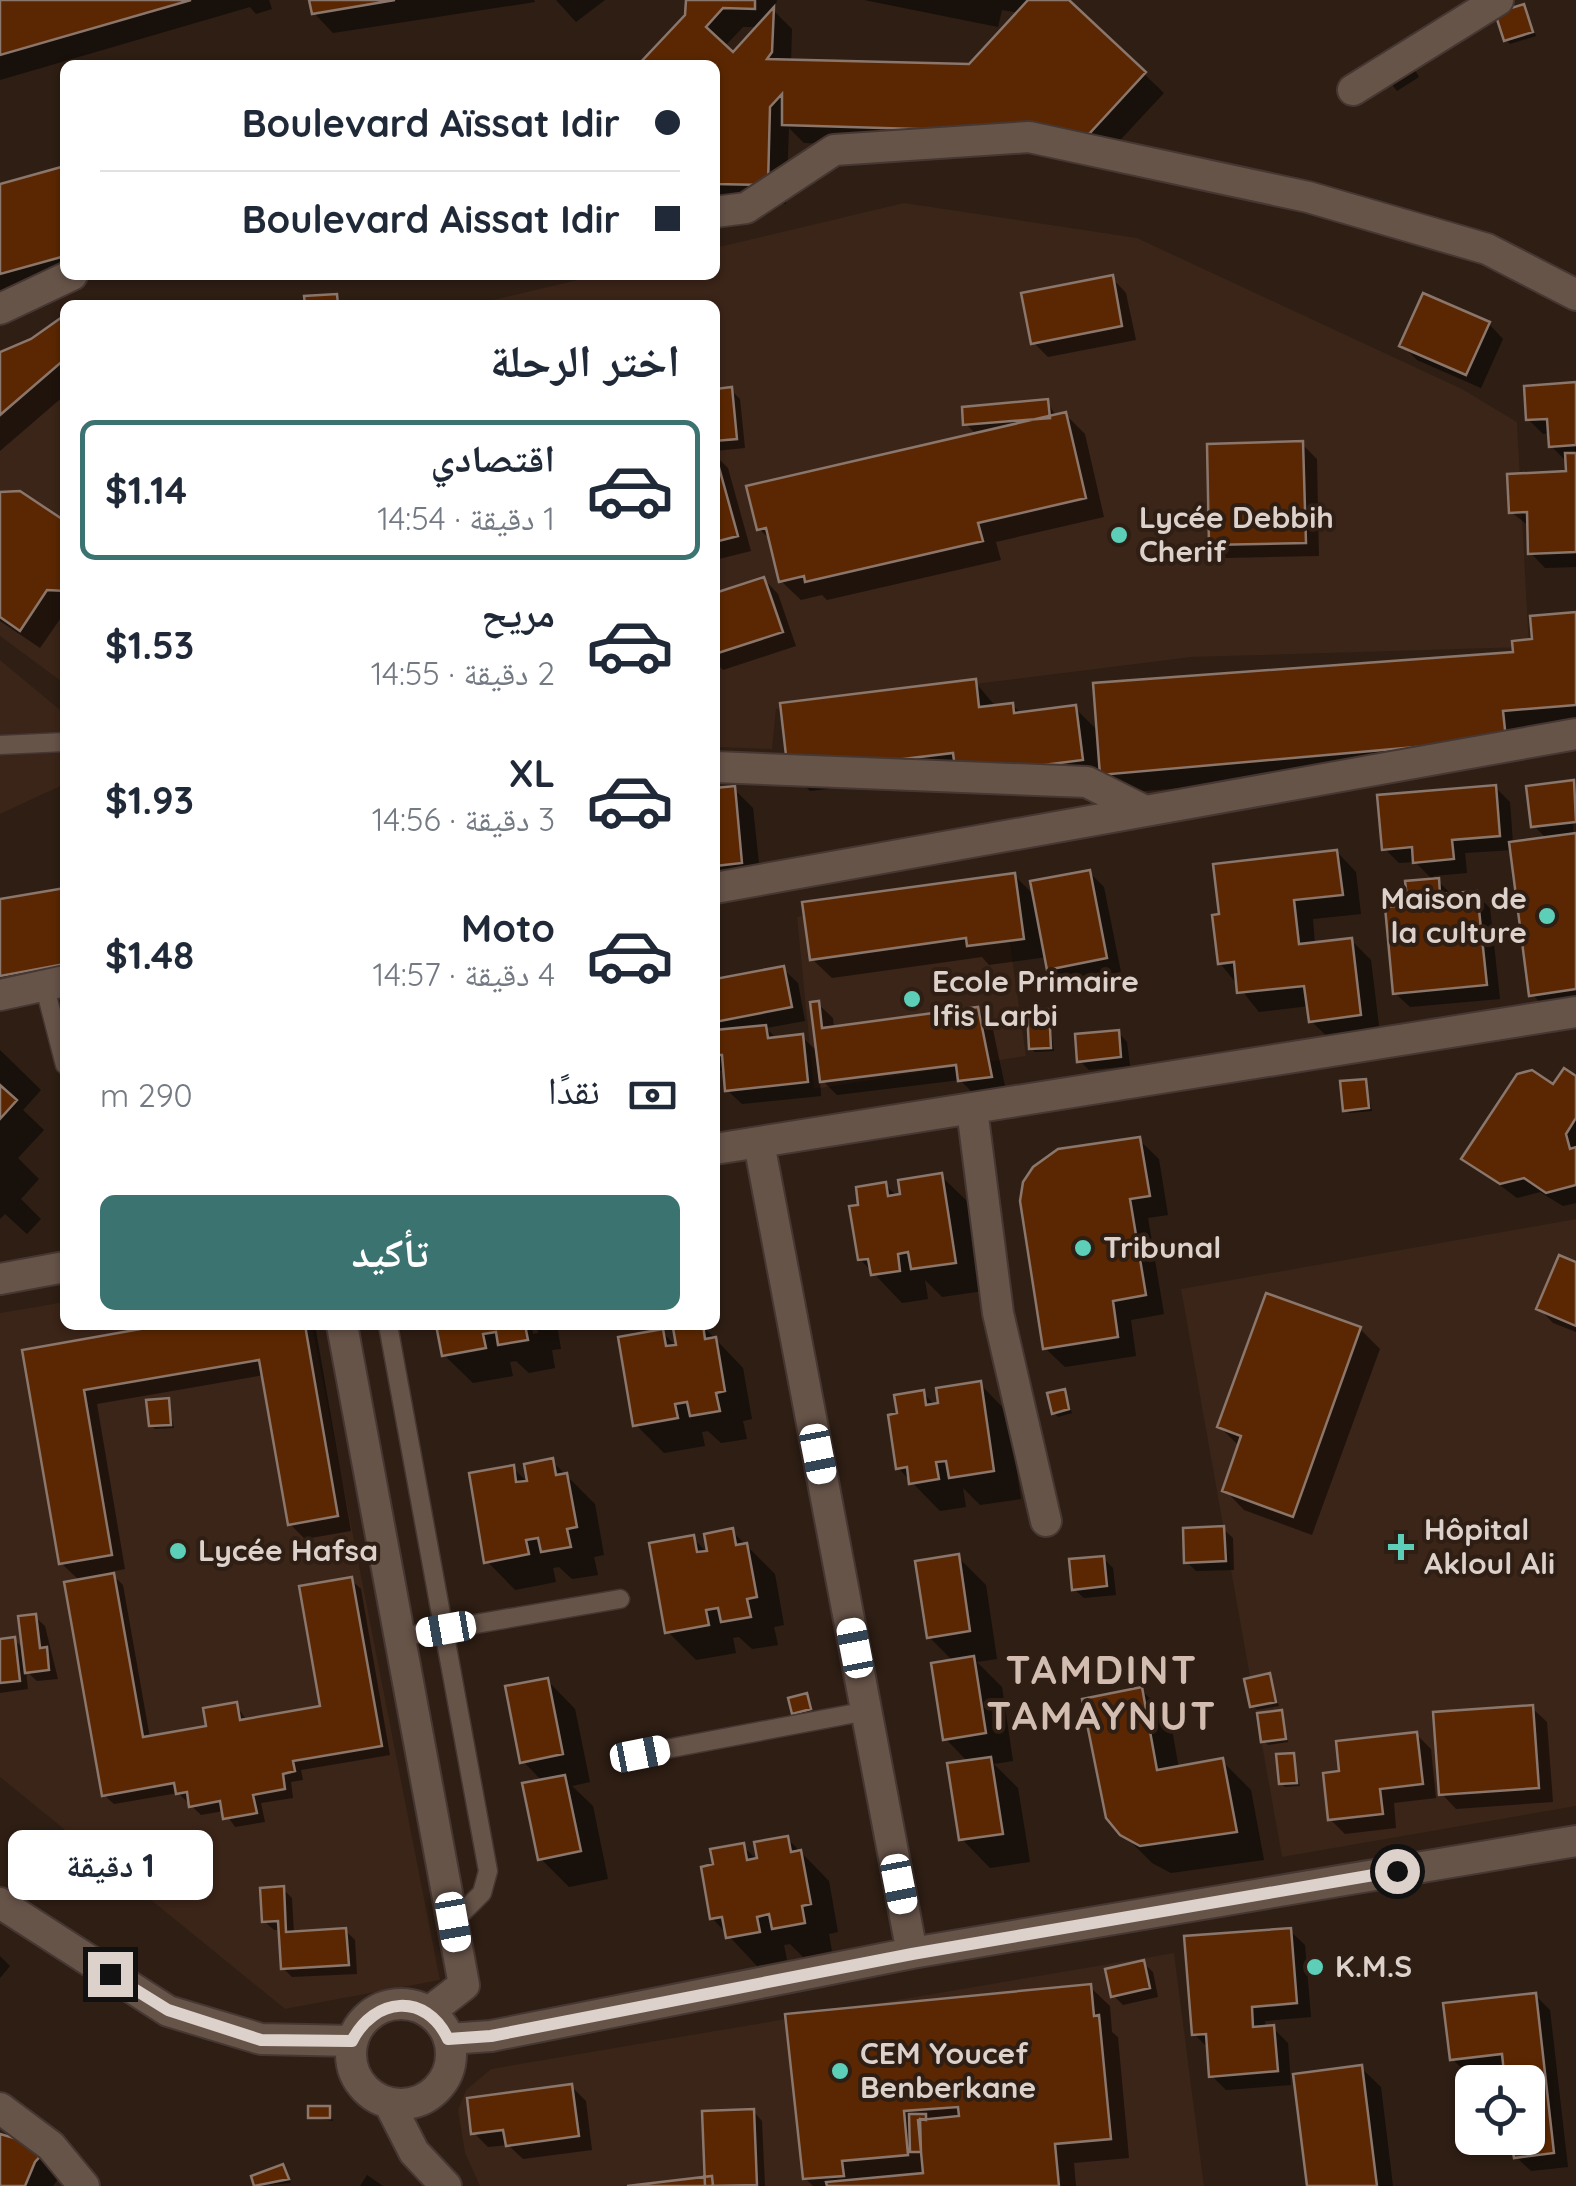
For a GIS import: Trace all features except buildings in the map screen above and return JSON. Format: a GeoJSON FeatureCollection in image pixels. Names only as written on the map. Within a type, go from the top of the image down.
{"type":"FeatureCollection","features":[{"type":"Feature","properties":{"kind":"street"},"geometry":{"type":"LineString","coordinates":[[1353,90],[1498,0]]}},
{"type":"Feature","properties":{"kind":"street"},"geometry":{"type":"LineString","coordinates":[[720,211],[746,208],[834,150],[1029,137],[1326,202],[1487,249],[1576,295]]}},
{"type":"Feature","properties":{"kind":"street"},"geometry":{"type":"LineString","coordinates":[[0,309],[61,280]]}},
{"type":"Feature","properties":{"kind":"street"},"geometry":{"type":"LineString","coordinates":[[720,887],[1576,734]]}},
{"type":"Feature","properties":{"kind":"street"},"geometry":{"type":"LineString","coordinates":[[720,767],[1087,782],[1142,810]]}},
{"type":"Feature","properties":{"kind":"street"},"geometry":{"type":"LineString","coordinates":[[0,995],[54,982]]}},
{"type":"Feature","properties":{"kind":"street"},"geometry":{"type":"LineString","coordinates":[[720,1149],[1576,1012]]}},
{"type":"Feature","properties":{"kind":"street"},"geometry":{"type":"LineString","coordinates":[[972,1109],[998,1312],[1046,1521]]}},
{"type":"Feature","properties":{"kind":"street"},"geometry":{"type":"LineString","coordinates":[[758,1143],[912,1954]]}},
{"type":"Feature","properties":{"kind":"street"},"geometry":{"type":"LineString","coordinates":[[0,1279],[60,1268]]}},
{"type":"Feature","properties":{"kind":"street"},"geometry":{"type":"LineString","coordinates":[[343,1330],[464,1985],[429,2012]]}},
{"type":"Feature","properties":{"kind":"street"},"geometry":{"type":"LineString","coordinates":[[448,2039],[491,2036],[912,1954],[1576,1841]]}},
{"type":"Feature","properties":{"kind":"street"},"geometry":{"type":"LineString","coordinates":[[0,1903],[168,2010],[261,2040],[352,2041]]}},
{"type":"Feature","properties":{"kind":"street"},"geometry":{"type":"LineString","coordinates":[[389,2103],[417,2102],[432,2094],[448,2071],[448,2039],[429,2012],[400,2004],[380,2008],[366,2018],[352,2041],[352,2066],[364,2088],[389,2103],[414,2152],[446,2186]]}},
{"type":"Feature","properties":{"kind":"street"},"geometry":{"type":"LineString","coordinates":[[0,2108],[51,2146],[84,2186]]}},
{"type":"Feature","properties":{"kind":"lane"},"geometry":{"type":"LineString","coordinates":[[0,745],[60,742]]}},
{"type":"Feature","properties":{"kind":"lane"},"geometry":{"type":"LineString","coordinates":[[54,982],[60,1027]]}},
{"type":"Feature","properties":{"kind":"lane"},"geometry":{"type":"LineString","coordinates":[[389,1330],[488,1871],[482,1893],[453,1922]]}},
{"type":"Feature","properties":{"kind":"lane"},"geometry":{"type":"LineString","coordinates":[[400,1637],[620,1599]]}},
{"type":"Feature","properties":{"kind":"lane"},"geometry":{"type":"LineString","coordinates":[[640,1754],[866,1711]]}},
{"type":"Feature","properties":{"kind":"shaded area","name":"Lycée Debbih Cherif"},"geometry":{"type":"Polygon","coordinates":[[[904,203],[1137,238],[1462,389],[1517,422],[1529,647],[1192,657],[776,709],[772,749],[720,747],[720,300],[493,300],[578,280],[720,280],[720,247],[904,203]]]}},
{"type":"Feature","properties":{"kind":"shaded area"},"geometry":{"type":"Polygon","coordinates":[[[60,344],[60,680],[0,636],[0,399],[60,344]]]}},
{"type":"Feature","properties":{"kind":"shaded area"},"geometry":{"type":"Polygon","coordinates":[[[0,660],[60,710],[60,786],[0,814],[0,660]]]}},
{"type":"Feature","properties":{"kind":"shaded area","name":"Ecole Primaire Ifis Larbi"},"geometry":{"type":"Polygon","coordinates":[[[935,890],[950,942],[1009,936],[1026,1056],[814,1089],[797,917],[935,890]]]}},
{"type":"Feature","properties":{"kind":"shaded area","name":"Hôpital Akloul Ali"},"geometry":{"type":"Polygon","coordinates":[[[1576,1219],[1576,1806],[1282,1857],[1181,1289],[1576,1219]]]}},
{"type":"Feature","properties":{"kind":"shaded area","name":"Lycée Hafsa"},"geometry":{"type":"Polygon","coordinates":[[[60,1303],[60,1330],[313,1330],[440,1980],[285,2009],[0,1777],[0,1313],[60,1303]]]}},
{"type":"Feature","properties":{"kind":"shaded area","name":"CEM Youcef Benberkane"},"geometry":{"type":"Polygon","coordinates":[[[1174,1953],[1204,2186],[480,2186],[465,2153],[458,2110],[466,2090],[491,2069],[1174,1953]]]}},
{"type":"Feature","properties":{"kind":"place","name":"Lycée Debbih Cherif"},"geometry":{"type":"Point","coordinates":[1119,535]}},
{"type":"Feature","properties":{"kind":"place","name":"Maison de la culture"},"geometry":{"type":"Point","coordinates":[1547,916]}},
{"type":"Feature","properties":{"kind":"place","name":"Ecole Primaire Ifis Larbi"},"geometry":{"type":"Point","coordinates":[912,999]}},
{"type":"Feature","properties":{"kind":"place","name":"Tribunal"},"geometry":{"type":"Point","coordinates":[1083,1248]}},
{"type":"Feature","properties":{"kind":"place","name":"Hôpital Akloul Ali"},"geometry":{"type":"Point","coordinates":[1401,1547]}},
{"type":"Feature","properties":{"kind":"place","name":"Lycée Hafsa"},"geometry":{"type":"Point","coordinates":[178,1551]}},
{"type":"Feature","properties":{"kind":"place","name":"K.M.S"},"geometry":{"type":"Point","coordinates":[1315,1967]}},
{"type":"Feature","properties":{"kind":"place","name":"CEM Youcef Benberkane"},"geometry":{"type":"Point","coordinates":[840,2071]}},
{"type":"Feature","properties":{"kind":"district","name":"TAMDINT TAMAYNUT"},"geometry":{"type":"Point","coordinates":[1102,1693]}},
{"type":"Feature","properties":{"kind":"route"},"geometry":{"type":"LineString","coordinates":[[110,1974],[168,2010],[261,2040],[352,2041],[366,2018],[380,2008],[400,2004],[429,2012],[442,2025],[448,2039],[491,2036],[912,1954],[1397,1871]]}}]}
